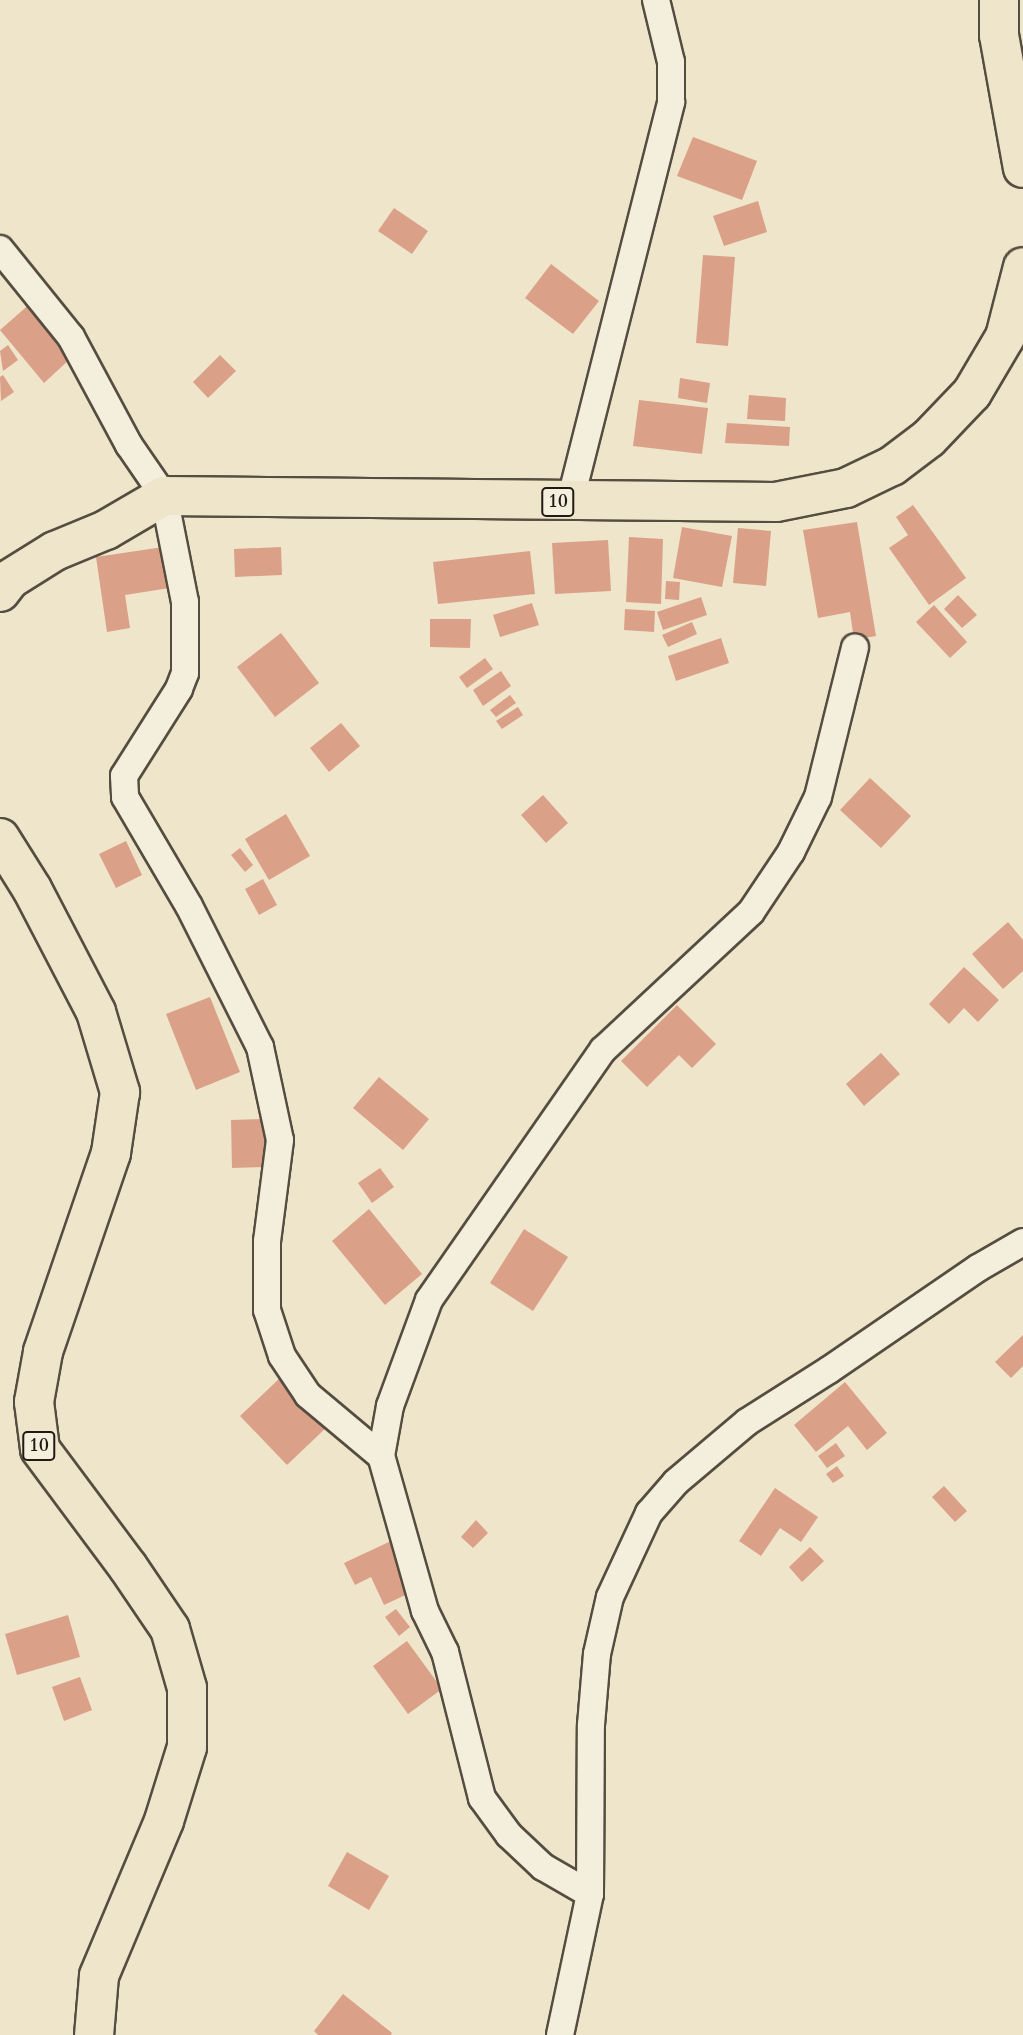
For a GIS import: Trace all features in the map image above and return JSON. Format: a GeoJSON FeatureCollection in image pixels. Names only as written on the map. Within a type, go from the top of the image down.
{"type":"FeatureCollection","features":[{"type":"Feature","properties":{"kind":"main road"},"geometry":{"type":"LineString","coordinates":[[999,0],[999,35],[1023,168]]}},
{"type":"Feature","properties":{"kind":"main road","name":"10"},"geometry":{"type":"LineString","coordinates":[[164,496],[776,502],[846,488],[892,466],[929,438],[972,393],[1014,338],[1023,267]]}},
{"type":"Feature","properties":{"kind":"main road"},"geometry":{"type":"LineString","coordinates":[[0,592],[10,579],[55,551],[106,530],[164,496]]}},
{"type":"Feature","properties":{"kind":"main road","name":"10"},"geometry":{"type":"LineString","coordinates":[[0,838],[32,889],[96,1012],[120,1092],[111,1153],[43,1352],[34,1402],[40,1449],[128,1567],[170,1629],[187,1688],[187,1747],[164,1821],[99,1976],[94,2035]]}},
{"type":"Feature","properties":{"kind":"street"},"geometry":{"type":"LineString","coordinates":[[570,502],[671,102],[671,62],[656,0]]}},
{"type":"Feature","properties":{"kind":"street"},"geometry":{"type":"LineString","coordinates":[[0,249],[71,337],[129,445],[164,496],[186,602],[185,673],[179,689],[124,776],[125,797],[189,906],[260,1047],[281,1140],[267,1241],[267,1310],[282,1356],[308,1395],[381,1456]]}},
{"type":"Feature","properties":{"kind":"street"},"geometry":{"type":"LineString","coordinates":[[590,1894],[543,1867],[509,1835],[482,1798],[445,1652],[425,1611],[381,1456],[390,1406],[429,1300],[603,1050],[751,912],[792,852],[818,797],[855,647]]}},
{"type":"Feature","properties":{"kind":"street"},"geometry":{"type":"LineString","coordinates":[[560,2035],[590,1894],[591,1725],[597,1654],[610,1597],[649,1513],[676,1482],[747,1422],[841,1363],[978,1268],[1023,1242]]}},
{"type":"Feature","properties":{"kind":"building"},"geometry":{"type":"Polygon","coordinates":[[[693,137],[757,161],[742,200],[677,176],[693,137]]]}},
{"type":"Feature","properties":{"kind":"building"},"geometry":{"type":"Polygon","coordinates":[[[758,201],[767,232],[724,246],[713,216],[758,201]]]}},
{"type":"Feature","properties":{"kind":"building"},"geometry":{"type":"Polygon","coordinates":[[[394,208],[428,231],[412,254],[378,231],[394,208]]]}},
{"type":"Feature","properties":{"kind":"building"},"geometry":{"type":"Polygon","coordinates":[[[703,255],[735,257],[728,346],[696,343],[703,255]]]}},
{"type":"Feature","properties":{"kind":"building"},"geometry":{"type":"Polygon","coordinates":[[[551,264],[599,301],[573,334],[525,298],[551,264]]]}},
{"type":"Feature","properties":{"kind":"building"},"geometry":{"type":"Polygon","coordinates":[[[32,302],[71,358],[44,383],[0,330],[32,302]]]}},
{"type":"Feature","properties":{"kind":"building"},"geometry":{"type":"Polygon","coordinates":[[[8,345],[18,360],[3,371],[0,351],[8,345]]]}},
{"type":"Feature","properties":{"kind":"building"},"geometry":{"type":"Polygon","coordinates":[[[220,355],[236,371],[208,398],[193,382],[220,355]]]}},
{"type":"Feature","properties":{"kind":"building"},"geometry":{"type":"Polygon","coordinates":[[[3,375],[14,392],[1,401],[0,377],[3,375]]]}},
{"type":"Feature","properties":{"kind":"building"},"geometry":{"type":"Polygon","coordinates":[[[680,378],[710,383],[707,403],[678,398],[680,378]]]}},
{"type":"Feature","properties":{"kind":"building"},"geometry":{"type":"Polygon","coordinates":[[[749,395],[786,398],[785,421],[747,419],[749,395]]]}},
{"type":"Feature","properties":{"kind":"building"},"geometry":{"type":"Polygon","coordinates":[[[639,400],[708,408],[702,454],[633,446],[639,400]]]}},
{"type":"Feature","properties":{"kind":"building"},"geometry":{"type":"Polygon","coordinates":[[[727,423],[790,427],[789,446],[725,443],[727,423]]]}},
{"type":"Feature","properties":{"kind":"building"},"geometry":{"type":"Polygon","coordinates":[[[913,505],[966,578],[929,605],[889,548],[908,535],[896,517],[913,505]]]}},
{"type":"Feature","properties":{"kind":"building"},"geometry":{"type":"Polygon","coordinates":[[[857,522],[876,636],[854,640],[850,612],[818,618],[803,530],[857,522]]]}},
{"type":"Feature","properties":{"kind":"building"},"geometry":{"type":"Polygon","coordinates":[[[682,527],[732,536],[722,587],[673,578],[682,527]]]}},
{"type":"Feature","properties":{"kind":"building"},"geometry":{"type":"Polygon","coordinates":[[[738,528],[771,531],[766,586],[733,583],[738,528]]]}},
{"type":"Feature","properties":{"kind":"building"},"geometry":{"type":"Polygon","coordinates":[[[629,537],[663,539],[661,604],[626,602],[629,537]]]}},
{"type":"Feature","properties":{"kind":"building"},"geometry":{"type":"Polygon","coordinates":[[[608,540],[611,591],[555,594],[552,543],[608,540]]]}},
{"type":"Feature","properties":{"kind":"building"},"geometry":{"type":"Polygon","coordinates":[[[170,546],[176,587],[125,595],[130,628],[107,632],[96,557],[170,546]]]}},
{"type":"Feature","properties":{"kind":"building"},"geometry":{"type":"Polygon","coordinates":[[[281,547],[282,575],[235,577],[234,549],[281,547]]]}},
{"type":"Feature","properties":{"kind":"building"},"geometry":{"type":"Polygon","coordinates":[[[530,551],[535,594],[438,604],[433,562],[530,551]]]}},
{"type":"Feature","properties":{"kind":"building"},"geometry":{"type":"Polygon","coordinates":[[[666,581],[680,582],[679,600],[665,599],[666,581]]]}},
{"type":"Feature","properties":{"kind":"building"},"geometry":{"type":"Polygon","coordinates":[[[958,595],[977,615],[962,628],[944,609],[958,595]]]}},
{"type":"Feature","properties":{"kind":"building"},"geometry":{"type":"Polygon","coordinates":[[[701,597],[707,615],[663,630],[657,612],[701,597]]]}},
{"type":"Feature","properties":{"kind":"building"},"geometry":{"type":"Polygon","coordinates":[[[532,603],[539,625],[500,637],[493,615],[532,603]]]}},
{"type":"Feature","properties":{"kind":"building"},"geometry":{"type":"Polygon","coordinates":[[[934,605],[967,642],[950,658],[916,622],[934,605]]]}},
{"type":"Feature","properties":{"kind":"building"},"geometry":{"type":"Polygon","coordinates":[[[625,609],[655,611],[654,632],[624,630],[625,609]]]}},
{"type":"Feature","properties":{"kind":"building"},"geometry":{"type":"Polygon","coordinates":[[[430,619],[471,619],[470,648],[430,647],[430,619]]]}},
{"type":"Feature","properties":{"kind":"building"},"geometry":{"type":"Polygon","coordinates":[[[692,622],[697,634],[668,647],[662,635],[692,622]]]}},
{"type":"Feature","properties":{"kind":"building"},"geometry":{"type":"Polygon","coordinates":[[[281,633],[319,683],[275,717],[237,667],[281,633]]]}},
{"type":"Feature","properties":{"kind":"building"},"geometry":{"type":"Polygon","coordinates":[[[721,638],[729,663],[676,681],[668,656],[721,638]]]}},
{"type":"Feature","properties":{"kind":"building"},"geometry":{"type":"Polygon","coordinates":[[[485,658],[493,669],[467,688],[459,677],[485,658]]]}},
{"type":"Feature","properties":{"kind":"building"},"geometry":{"type":"Polygon","coordinates":[[[501,671],[511,686],[483,706],[473,690],[501,671]]]}},
{"type":"Feature","properties":{"kind":"building"},"geometry":{"type":"Polygon","coordinates":[[[510,695],[516,703],[496,717],[490,710],[510,695]]]}},
{"type":"Feature","properties":{"kind":"building"},"geometry":{"type":"Polygon","coordinates":[[[518,707],[523,715],[502,729],[496,721],[518,707]]]}},
{"type":"Feature","properties":{"kind":"building"},"geometry":{"type":"Polygon","coordinates":[[[341,723],[360,746],[329,772],[310,748],[341,723]]]}},
{"type":"Feature","properties":{"kind":"building"},"geometry":{"type":"Polygon","coordinates":[[[870,778],[911,816],[881,848],[840,810],[870,778]]]}},
{"type":"Feature","properties":{"kind":"building"},"geometry":{"type":"Polygon","coordinates":[[[543,795],[568,823],[546,843],[521,815],[543,795]]]}},
{"type":"Feature","properties":{"kind":"building"},"geometry":{"type":"Polygon","coordinates":[[[286,814],[310,856],[269,880],[245,839],[286,814]]]}},
{"type":"Feature","properties":{"kind":"building"},"geometry":{"type":"Polygon","coordinates":[[[126,841],[142,875],[116,888],[99,854],[126,841]]]}},
{"type":"Feature","properties":{"kind":"building"},"geometry":{"type":"Polygon","coordinates":[[[240,848],[253,865],[245,872],[231,855],[240,848]]]}},
{"type":"Feature","properties":{"kind":"building"},"geometry":{"type":"Polygon","coordinates":[[[263,879],[277,905],[259,915],[245,889],[263,879]]]}},
{"type":"Feature","properties":{"kind":"building"},"geometry":{"type":"Polygon","coordinates":[[[1008,922],[1023,940],[1023,971],[1003,989],[972,954],[1008,922]]]}},
{"type":"Feature","properties":{"kind":"building"},"geometry":{"type":"Polygon","coordinates":[[[964,967],[999,1000],[978,1022],[964,1008],[949,1024],[929,1004],[964,967]]]}},
{"type":"Feature","properties":{"kind":"building"},"geometry":{"type":"Polygon","coordinates":[[[210,997],[240,1072],[196,1090],[166,1014],[210,997]]]}},
{"type":"Feature","properties":{"kind":"building"},"geometry":{"type":"Polygon","coordinates":[[[677,1005],[716,1044],[692,1068],[679,1055],[647,1087],[621,1061],[677,1005]]]}},
{"type":"Feature","properties":{"kind":"building"},"geometry":{"type":"Polygon","coordinates":[[[881,1053],[900,1074],[864,1106],[846,1084],[881,1053]]]}},
{"type":"Feature","properties":{"kind":"building"},"geometry":{"type":"Polygon","coordinates":[[[379,1077],[429,1119],[403,1150],[353,1108],[379,1077]]]}},
{"type":"Feature","properties":{"kind":"building"},"geometry":{"type":"Polygon","coordinates":[[[266,1119],[267,1167],[232,1168],[231,1120],[266,1119]]]}},
{"type":"Feature","properties":{"kind":"building"},"geometry":{"type":"Polygon","coordinates":[[[380,1168],[394,1187],[372,1203],[358,1183],[380,1168]]]}},
{"type":"Feature","properties":{"kind":"building"},"geometry":{"type":"Polygon","coordinates":[[[369,1209],[422,1274],[385,1305],[332,1241],[369,1209]]]}},
{"type":"Feature","properties":{"kind":"building"},"geometry":{"type":"Polygon","coordinates":[[[524,1229],[568,1257],[533,1311],[490,1283],[524,1229]]]}},
{"type":"Feature","properties":{"kind":"building"},"geometry":{"type":"Polygon","coordinates":[[[1023,1335],[1023,1366],[1011,1378],[995,1362],[1023,1335]]]}},
{"type":"Feature","properties":{"kind":"building"},"geometry":{"type":"Polygon","coordinates":[[[283,1375],[329,1425],[287,1465],[240,1416],[283,1375]]]}},
{"type":"Feature","properties":{"kind":"building"},"geometry":{"type":"Polygon","coordinates":[[[845,1382],[887,1433],[867,1450],[848,1426],[816,1452],[794,1425],[845,1382]]]}},
{"type":"Feature","properties":{"kind":"building"},"geometry":{"type":"Polygon","coordinates":[[[836,1443],[845,1456],[827,1468],[818,1456],[836,1443]]]}},
{"type":"Feature","properties":{"kind":"building"},"geometry":{"type":"Polygon","coordinates":[[[837,1466],[844,1476],[833,1483],[826,1474],[837,1466]]]}},
{"type":"Feature","properties":{"kind":"building"},"geometry":{"type":"Polygon","coordinates":[[[944,1486],[967,1511],[955,1522],[932,1497],[944,1486]]]}},
{"type":"Feature","properties":{"kind":"building"},"geometry":{"type":"Polygon","coordinates":[[[775,1488],[818,1517],[801,1542],[780,1528],[761,1556],[739,1541],[775,1488]]]}},
{"type":"Feature","properties":{"kind":"building"},"geometry":{"type":"Polygon","coordinates":[[[476,1520],[488,1533],[473,1548],[461,1537],[476,1520]]]}},
{"type":"Feature","properties":{"kind":"building"},"geometry":{"type":"Polygon","coordinates":[[[391,1541],[414,1591],[384,1605],[371,1577],[355,1585],[344,1563],[391,1541]]]}},
{"type":"Feature","properties":{"kind":"building"},"geometry":{"type":"Polygon","coordinates":[[[810,1547],[824,1561],[802,1582],[789,1567],[810,1547]]]}},
{"type":"Feature","properties":{"kind":"building"},"geometry":{"type":"Polygon","coordinates":[[[396,1609],[410,1627],[399,1636],[385,1617],[396,1609]]]}},
{"type":"Feature","properties":{"kind":"building"},"geometry":{"type":"Polygon","coordinates":[[[68,1615],[80,1657],[17,1675],[5,1634],[68,1615]]]}},
{"type":"Feature","properties":{"kind":"building"},"geometry":{"type":"Polygon","coordinates":[[[407,1641],[442,1689],[408,1714],[373,1666],[407,1641]]]}},
{"type":"Feature","properties":{"kind":"building"},"geometry":{"type":"Polygon","coordinates":[[[80,1677],[92,1710],[64,1721],[52,1687],[80,1677]]]}},
{"type":"Feature","properties":{"kind":"building"},"geometry":{"type":"Polygon","coordinates":[[[347,1852],[389,1876],[369,1910],[328,1886],[347,1852]]]}},
{"type":"Feature","properties":{"kind":"building"},"geometry":{"type":"Polygon","coordinates":[[[343,1994],[392,2033],[391,2035],[318,2035],[314,2031],[343,1994]]]}}]}
